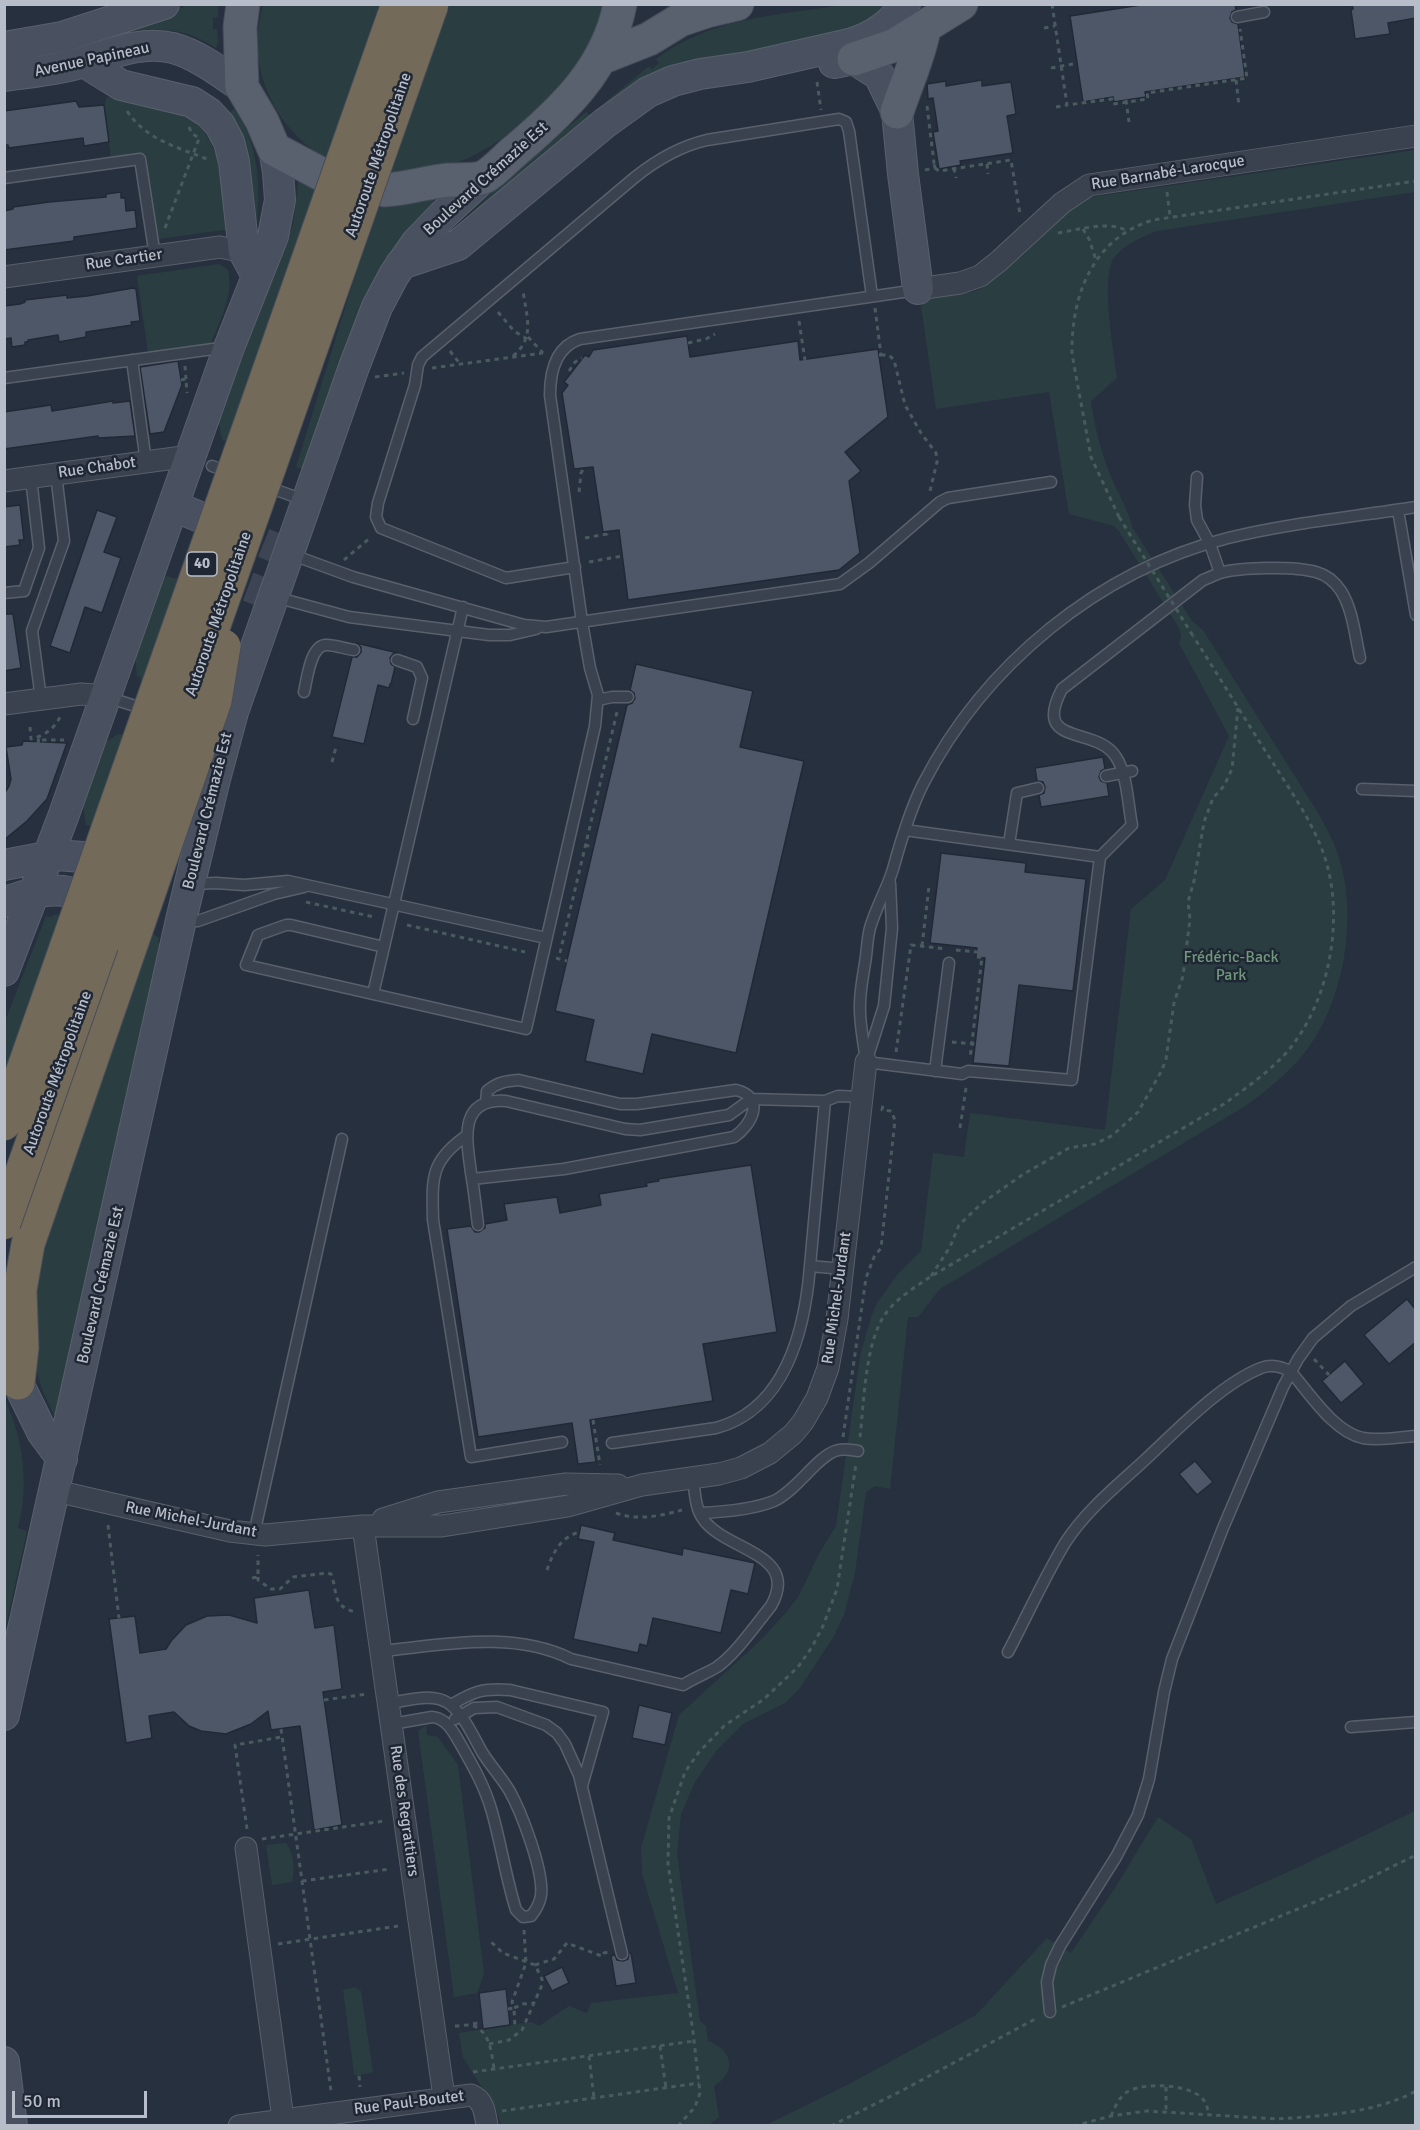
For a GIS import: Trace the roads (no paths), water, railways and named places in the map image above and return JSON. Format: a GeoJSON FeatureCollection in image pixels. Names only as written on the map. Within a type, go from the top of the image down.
{"type":"FeatureCollection","features":[{"type":"Feature","properties":{"kind":"highway","name":"Autoroute Métropolitaine"},"geometry":{"type":"LineString","coordinates":[[4,1124],[398,4]]}},
{"type":"Feature","properties":{"kind":"highway","name":"Autoroute Métropolitaine"},"geometry":{"type":"LineString","coordinates":[[4,1223],[432,4]]}},
{"type":"Feature","properties":{"kind":"highway"},"geometry":{"type":"LineString","coordinates":[[11,1373],[22,1348],[20,1290],[28,1244],[215,701],[237,561]]}},
{"type":"Feature","properties":{"kind":"main road","name":"Avenue Papineau"},"geometry":{"type":"LineString","coordinates":[[4,47],[62,38],[118,13],[164,4]]}},
{"type":"Feature","properties":{"kind":"main road"},"geometry":{"type":"LineString","coordinates":[[243,4],[240,27],[242,87],[274,149],[278,172],[279,210],[273,236],[250,264]]}},
{"type":"Feature","properties":{"kind":"main road","name":"Boulevard Crémazie Est"},"geometry":{"type":"LineString","coordinates":[[4,1715],[56,1491],[181,920],[176,885],[220,738],[285,552],[307,502],[371,322],[401,264],[427,230],[543,127],[588,79],[601,58],[615,25],[620,4]]}},
{"type":"Feature","properties":{"kind":"main road"},"geometry":{"type":"LineString","coordinates":[[601,58],[649,39],[680,20],[737,4]]}},
{"type":"Feature","properties":{"kind":"main road"},"geometry":{"type":"LineString","coordinates":[[401,264],[458,245],[605,123],[648,92],[687,77],[748,67],[861,40],[885,27],[961,4]]}},
{"type":"Feature","properties":{"kind":"main road"},"geometry":{"type":"LineString","coordinates":[[748,67],[812,66],[854,59],[889,47],[914,17]]}},
{"type":"Feature","properties":{"kind":"main road"},"geometry":{"type":"LineString","coordinates":[[914,17],[920,51],[914,63],[903,174],[918,290]]}},
{"type":"Feature","properties":{"kind":"main road","name":"Avenue Papineau"},"geometry":{"type":"LineString","coordinates":[[4,76],[49,70],[130,48],[159,46],[172,48],[202,60],[242,87]]}},
{"type":"Feature","properties":{"kind":"main road"},"geometry":{"type":"LineString","coordinates":[[854,59],[879,75],[909,107]]}},
{"type":"Feature","properties":{"kind":"main road"},"geometry":{"type":"LineString","coordinates":[[4,971],[48,856],[156,553],[186,512],[250,264],[234,162],[229,142],[220,124],[209,113],[192,102],[121,85],[84,62]]}},
{"type":"Feature","properties":{"kind":"main road"},"geometry":{"type":"LineString","coordinates":[[274,149],[321,174]]}},
{"type":"Feature","properties":{"kind":"main road"},"geometry":{"type":"LineString","coordinates":[[385,190],[416,187],[446,180],[483,178]]}},
{"type":"Feature","properties":{"kind":"main road"},"geometry":{"type":"LineString","coordinates":[[156,553],[184,563]]}},
{"type":"Feature","properties":{"kind":"main road"},"geometry":{"type":"LineString","coordinates":[[4,865],[48,856],[82,857]]}},
{"type":"Feature","properties":{"kind":"main road"},"geometry":{"type":"LineString","coordinates":[[4,902],[53,890],[69,892]]}},
{"type":"Feature","properties":{"kind":"main road"},"geometry":{"type":"LineString","coordinates":[[152,915],[181,920]]}},
{"type":"Feature","properties":{"kind":"main road"},"geometry":{"type":"LineString","coordinates":[[11,1373],[42,1432],[62,1459]]}},
{"type":"Feature","properties":{"kind":"main road"},"geometry":{"type":"LineString","coordinates":[[4,2062],[12,2126]]}},
{"type":"Feature","properties":{"kind":"street","name":"Rue Barnabé-Larocque"},"geometry":{"type":"LineString","coordinates":[[918,290],[960,283],[980,276],[1062,203],[1089,185],[1416,136]]}},
{"type":"Feature","properties":{"kind":"street","name":"Rue Cartier"},"geometry":{"type":"LineString","coordinates":[[4,277],[220,248],[250,264]]}},
{"type":"Feature","properties":{"kind":"street","name":"Rue Chabot"},"geometry":{"type":"LineString","coordinates":[[4,481],[146,462],[201,461]]}},
{"type":"Feature","properties":{"kind":"street"},"geometry":{"type":"LineString","coordinates":[[4,704],[81,694],[106,696]]}},
{"type":"Feature","properties":{"kind":"street","name":"Rue Michel-Jurdant"},"geometry":{"type":"LineString","coordinates":[[56,1491],[209,1527],[256,1545],[299,1533],[363,1526],[442,1526],[568,1506],[642,1485],[719,1474],[756,1462],[783,1443],[803,1422],[817,1398],[828,1368],[837,1319],[866,1062]]}},
{"type":"Feature","properties":{"kind":"street","name":"Rue Michel-Jurdant"},"geometry":{"type":"LineString","coordinates":[[363,1526],[438,1502],[566,1484],[642,1485]]}},
{"type":"Feature","properties":{"kind":"street","name":"Rue des Regrattiers"},"geometry":{"type":"LineString","coordinates":[[363,1526],[444,2097]]}},
{"type":"Feature","properties":{"kind":"street"},"geometry":{"type":"LineString","coordinates":[[251,1839],[260,1946],[284,2123]]}},
{"type":"Feature","properties":{"kind":"street","name":"Rue Paul-Boutet"},"geometry":{"type":"LineString","coordinates":[[239,2126],[308,2121],[444,2097],[471,2095],[476,2097],[494,2118]]}},
{"type":"Feature","properties":{"kind":"lane"},"geometry":{"type":"LineString","coordinates":[[1237,17],[1264,12]]}},
{"type":"Feature","properties":{"kind":"lane"},"geometry":{"type":"LineString","coordinates":[[575,567],[506,578],[381,528],[376,517],[378,502],[413,393],[418,365],[422,357],[634,178],[670,154],[707,140],[839,119],[846,122],[849,130],[872,296]]}},
{"type":"Feature","properties":{"kind":"lane"},"geometry":{"type":"LineString","coordinates":[[4,178],[140,159],[155,256]]}},
{"type":"Feature","properties":{"kind":"lane"},"geometry":{"type":"LineString","coordinates":[[384,947],[286,925],[258,935],[246,964],[526,1029],[595,726],[598,700],[582,622],[550,395],[552,369],[566,347],[579,339],[918,290]]}},
{"type":"Feature","properties":{"kind":"lane"},"geometry":{"type":"LineString","coordinates":[[4,378],[213,349],[228,350]]}},
{"type":"Feature","properties":{"kind":"lane"},"geometry":{"type":"LineString","coordinates":[[132,360],[146,462]]}},
{"type":"Feature","properties":{"kind":"lane"},"geometry":{"type":"LineString","coordinates":[[201,461],[240,476]]}},
{"type":"Feature","properties":{"kind":"lane"},"geometry":{"type":"LineString","coordinates":[[41,699],[33,631],[64,541],[56,474]]}},
{"type":"Feature","properties":{"kind":"lane"},"geometry":{"type":"LineString","coordinates":[[1197,477],[1195,505],[1197,520],[1210,544],[1220,573]]}},
{"type":"Feature","properties":{"kind":"lane"},"geometry":{"type":"LineString","coordinates":[[4,593],[24,591],[39,548],[32,478]]}},
{"type":"Feature","properties":{"kind":"lane"},"geometry":{"type":"LineString","coordinates":[[255,482],[307,502]]}},
{"type":"Feature","properties":{"kind":"lane"},"geometry":{"type":"LineString","coordinates":[[270,595],[350,617],[489,635],[510,635],[542,627],[840,584],[869,563],[940,502],[948,498],[1051,482]]}},
{"type":"Feature","properties":{"kind":"lane"},"geometry":{"type":"LineString","coordinates":[[866,1062],[860,1003],[870,928],[890,880],[905,830],[922,786],[941,753],[992,685],[1026,648],[1049,628],[1108,589],[1161,561],[1210,544],[1258,532],[1416,507]]}},
{"type":"Feature","properties":{"kind":"lane"},"geometry":{"type":"LineString","coordinates":[[1398,510],[1416,615]]}},
{"type":"Feature","properties":{"kind":"lane"},"geometry":{"type":"LineString","coordinates":[[285,552],[353,577],[524,625],[542,627]]}},
{"type":"Feature","properties":{"kind":"lane"},"geometry":{"type":"LineString","coordinates":[[866,1062],[962,1074],[968,1071],[1072,1080],[1100,857],[1132,825],[1127,772],[1117,757],[1101,742],[1068,734],[1059,726],[1054,716],[1055,702],[1062,689],[1203,580],[1220,573],[1242,570],[1298,569],[1317,572],[1332,579],[1347,604],[1360,657]]}},
{"type":"Feature","properties":{"kind":"lane"},"geometry":{"type":"LineString","coordinates":[[373,994],[463,607]]}},
{"type":"Feature","properties":{"kind":"lane"},"geometry":{"type":"LineString","coordinates":[[304,692],[312,657],[317,649],[325,645],[354,650]]}},
{"type":"Feature","properties":{"kind":"lane"},"geometry":{"type":"LineString","coordinates":[[397,660],[417,667],[422,678],[413,719]]}},
{"type":"Feature","properties":{"kind":"lane"},"geometry":{"type":"LineString","coordinates":[[106,696],[135,706]]}},
{"type":"Feature","properties":{"kind":"lane"},"geometry":{"type":"LineString","coordinates":[[598,700],[628,697]]}},
{"type":"Feature","properties":{"kind":"lane"},"geometry":{"type":"LineString","coordinates":[[1106,776],[1127,772]]}},
{"type":"Feature","properties":{"kind":"lane"},"geometry":{"type":"LineString","coordinates":[[1009,844],[1017,794],[1038,789]]}},
{"type":"Feature","properties":{"kind":"lane"},"geometry":{"type":"LineString","coordinates":[[1362,789],[1416,791]]}},
{"type":"Feature","properties":{"kind":"lane"},"geometry":{"type":"LineString","coordinates":[[905,830],[1100,857]]}},
{"type":"Feature","properties":{"kind":"lane"},"geometry":{"type":"LineString","coordinates":[[176,885],[206,883],[252,885],[279,880],[546,938]]}},
{"type":"Feature","properties":{"kind":"lane"},"geometry":{"type":"LineString","coordinates":[[866,1062],[884,1006],[892,928],[890,880]]}},
{"type":"Feature","properties":{"kind":"lane"},"geometry":{"type":"LineString","coordinates":[[181,920],[198,921],[284,891],[317,887]]}},
{"type":"Feature","properties":{"kind":"lane"},"geometry":{"type":"LineString","coordinates":[[935,1071],[949,963]]}},
{"type":"Feature","properties":{"kind":"lane"},"geometry":{"type":"LineString","coordinates":[[472,1179],[564,1169],[734,1137],[751,1122],[753,1112],[751,1099],[745,1092],[736,1090],[637,1104],[620,1104],[519,1080],[495,1084],[487,1091],[486,1103]]}},
{"type":"Feature","properties":{"kind":"lane"},"geometry":{"type":"LineString","coordinates":[[478,1225],[466,1136],[471,1116],[486,1103],[495,1100],[625,1129],[640,1130],[729,1115],[751,1099],[825,1101],[838,1095],[862,1097]]}},
{"type":"Feature","properties":{"kind":"lane"},"geometry":{"type":"LineString","coordinates":[[612,1443],[729,1425],[751,1411],[773,1387],[788,1365],[802,1326],[807,1300],[825,1101]]}},
{"type":"Feature","properties":{"kind":"lane"},"geometry":{"type":"LineString","coordinates":[[466,1136],[448,1148],[434,1174],[433,1220],[471,1457],[562,1442]]}},
{"type":"Feature","properties":{"kind":"lane"},"geometry":{"type":"LineString","coordinates":[[256,1545],[342,1139]]}},
{"type":"Feature","properties":{"kind":"lane"},"geometry":{"type":"LineString","coordinates":[[810,1266],[843,1269]]}},
{"type":"Feature","properties":{"kind":"lane"},"geometry":{"type":"LineString","coordinates":[[1050,2012],[1047,1982],[1051,1965],[1060,1946],[1098,1888],[1138,1815],[1149,1779],[1172,1659],[1223,1528],[1291,1372],[1313,1338],[1351,1306],[1416,1267]]}},
{"type":"Feature","properties":{"kind":"lane"},"geometry":{"type":"LineString","coordinates":[[1008,1652],[1065,1543],[1107,1494],[1187,1421],[1242,1378],[1262,1368],[1273,1365],[1282,1367],[1291,1372],[1336,1425],[1349,1434],[1373,1439],[1416,1436]]}},
{"type":"Feature","properties":{"kind":"lane"},"geometry":{"type":"LineString","coordinates":[[700,1513],[748,1507],[773,1501],[792,1489],[831,1453],[842,1450],[858,1451]]}},
{"type":"Feature","properties":{"kind":"lane"},"geometry":{"type":"LineString","coordinates":[[382,1651],[489,1642],[526,1644],[560,1653],[571,1659],[683,1685],[699,1674],[717,1667],[771,1606],[779,1583],[770,1565],[706,1523],[700,1513],[693,1478]]}},
{"type":"Feature","properties":{"kind":"lane"},"geometry":{"type":"LineString","coordinates":[[532,1489],[538,1498],[534,1511]]}},
{"type":"Feature","properties":{"kind":"lane"},"geometry":{"type":"LineString","coordinates":[[451,1705],[475,1691],[496,1689],[510,1690],[603,1712],[582,1787]]}},
{"type":"Feature","properties":{"kind":"lane"},"geometry":{"type":"LineString","coordinates":[[389,1703],[432,1697],[451,1705],[460,1716],[509,1791],[529,1838],[539,1875],[541,1894],[535,1912],[531,1916],[523,1917],[514,1904],[491,1810],[481,1781],[447,1724],[438,1718],[392,1724]]}},
{"type":"Feature","properties":{"kind":"lane"},"geometry":{"type":"LineString","coordinates":[[447,1724],[481,1706],[497,1707],[546,1725],[566,1744],[582,1787],[622,1954]]}},
{"type":"Feature","properties":{"kind":"lane"},"geometry":{"type":"LineString","coordinates":[[1351,1727],[1416,1722]]}},
{"type":"Feature","properties":{"kind":"tunnel"},"geometry":{"type":"LineString","coordinates":[[222,526],[281,550]]}},
{"type":"Feature","properties":{"kind":"tunnel"},"geometry":{"type":"LineString","coordinates":[[206,571],[265,593]]}},
{"type":"Feature","properties":{"kind":"park label","name":"Frédéric-Back Park"},"geometry":{"type":"Point","coordinates":[1231,967]}}]}
